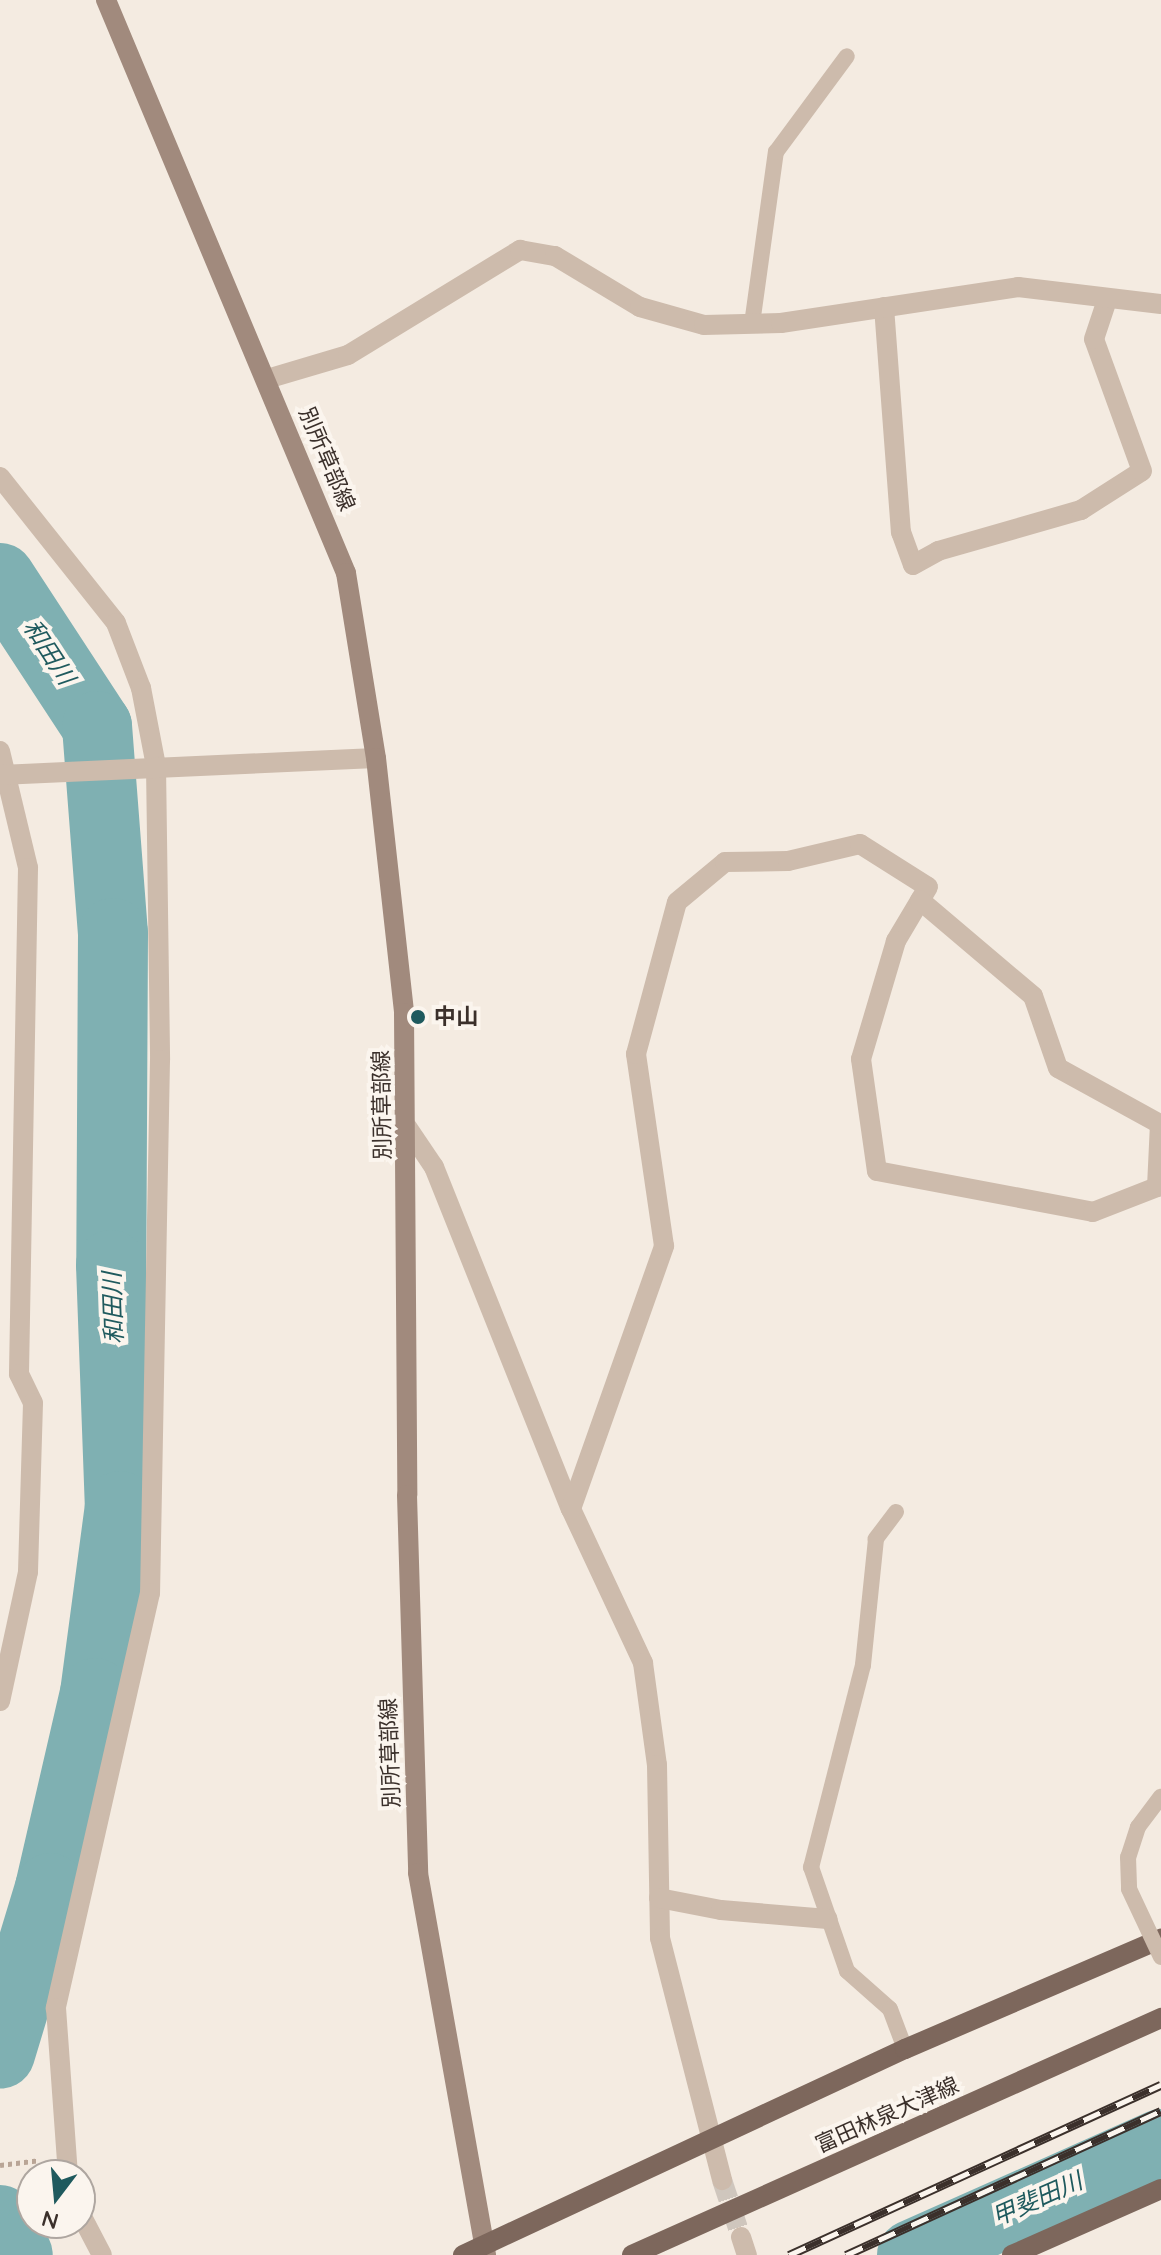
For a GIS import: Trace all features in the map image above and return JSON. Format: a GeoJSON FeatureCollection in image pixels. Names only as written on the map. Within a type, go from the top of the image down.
{"type":"FeatureCollection","features":[{"type":"Feature","properties":{"kind":"main road","name":"別所草部線"},"geometry":{"type":"LineString","coordinates":[[106,0],[346,573],[376,758],[397,918],[407,1127],[407,1495],[418,1873],[485,2250]]}},
{"type":"Feature","properties":{"kind":"main road"},"geometry":{"type":"LineString","coordinates":[[463,2255],[485,2250],[709,2140],[905,2049],[1161,1939]]}},
{"type":"Feature","properties":{"kind":"main road","name":"富田林泉大津線"},"geometry":{"type":"LineString","coordinates":[[632,2255],[1161,2018]]}},
{"type":"Feature","properties":{"kind":"main road"},"geometry":{"type":"LineString","coordinates":[[1012,2255],[1161,2189]]}},
{"type":"Feature","properties":{"kind":"street"},"geometry":{"type":"LineString","coordinates":[[267,379],[348,355],[520,250],[555,256],[640,307],[704,325],[752,324],[1018,287],[1107,300],[1161,304]]}},
{"type":"Feature","properties":{"kind":"street"},"geometry":{"type":"LineString","coordinates":[[884,307],[901,532],[913,565],[938,551],[1081,510],[1142,471],[1094,339],[1107,300]]}},
{"type":"Feature","properties":{"kind":"street"},"geometry":{"type":"LineString","coordinates":[[0,477],[116,623],[141,688],[160,1060],[150,1593],[56,2008],[67,2159]]}},
{"type":"Feature","properties":{"kind":"street"},"geometry":{"type":"LineString","coordinates":[[0,751],[10,775],[28,868],[19,1374],[33,1403],[28,1572],[0,1701]]}},
{"type":"Feature","properties":{"kind":"street"},"geometry":{"type":"LineString","coordinates":[[10,775],[147,766],[376,758]]}},
{"type":"Feature","properties":{"kind":"street"},"geometry":{"type":"LineString","coordinates":[[571,1509],[664,1246],[636,1054],[677,902],[725,862],[788,861],[860,844],[928,887],[920,900],[896,941],[861,1059],[877,1171],[1093,1212],[1157,1187],[1160,1124],[1058,1068],[1033,996],[920,900]]}},
{"type":"Feature","properties":{"kind":"street"},"geometry":{"type":"LineString","coordinates":[[407,1127],[434,1167],[571,1509],[643,1663],[657,1765],[660,1938],[709,2140],[722,2180]]}},
{"type":"Feature","properties":{"kind":"street"},"geometry":{"type":"LineString","coordinates":[[659,1898],[721,1910],[828,1919]]}},
{"type":"Feature","properties":{"kind":"lane"},"geometry":{"type":"LineString","coordinates":[[752,324],[776,152],[847,56]]}},
{"type":"Feature","properties":{"kind":"lane"},"geometry":{"type":"LineString","coordinates":[[896,1512],[876,1539],[863,1665],[811,1867],[847,1971],[890,2009],[905,2049]]}},
{"type":"Feature","properties":{"kind":"lane"},"geometry":{"type":"LineString","coordinates":[[1161,1797],[1138,1827],[1128,1857],[1129,1889],[1161,1957]]}},
{"type":"Feature","properties":{"kind":"waterway","name":"和田川"},"geometry":{"type":"LineString","coordinates":[[0,578],[97,726],[113,933],[111,1265],[120,1506],[95,1693],[50,1888],[0,2054]]}},
{"type":"Feature","properties":{"kind":"waterway","name":"甲斐田川"},"geometry":{"type":"LineString","coordinates":[[912,2255],[1161,2144]]}},
{"type":"Feature","properties":{"kind":"waterway","name":"和田川"},"geometry":{"type":"LineString","coordinates":[[0,2220],[18,2255]]}},
{"type":"Feature","properties":{"kind":"tunnel"},"geometry":{"type":"LineString","coordinates":[[722,2180],[741,2237]]}},
{"type":"Feature","properties":{"kind":"railway"},"geometry":{"type":"LineString","coordinates":[[789,2255],[1161,2085]]}},
{"type":"Feature","properties":{"kind":"railway"},"geometry":{"type":"LineString","coordinates":[[846,2255],[1161,2111]]}},
{"type":"Feature","properties":{"kind":"place","name":"中山"},"geometry":{"type":"Point","coordinates":[418,1017]}}]}
